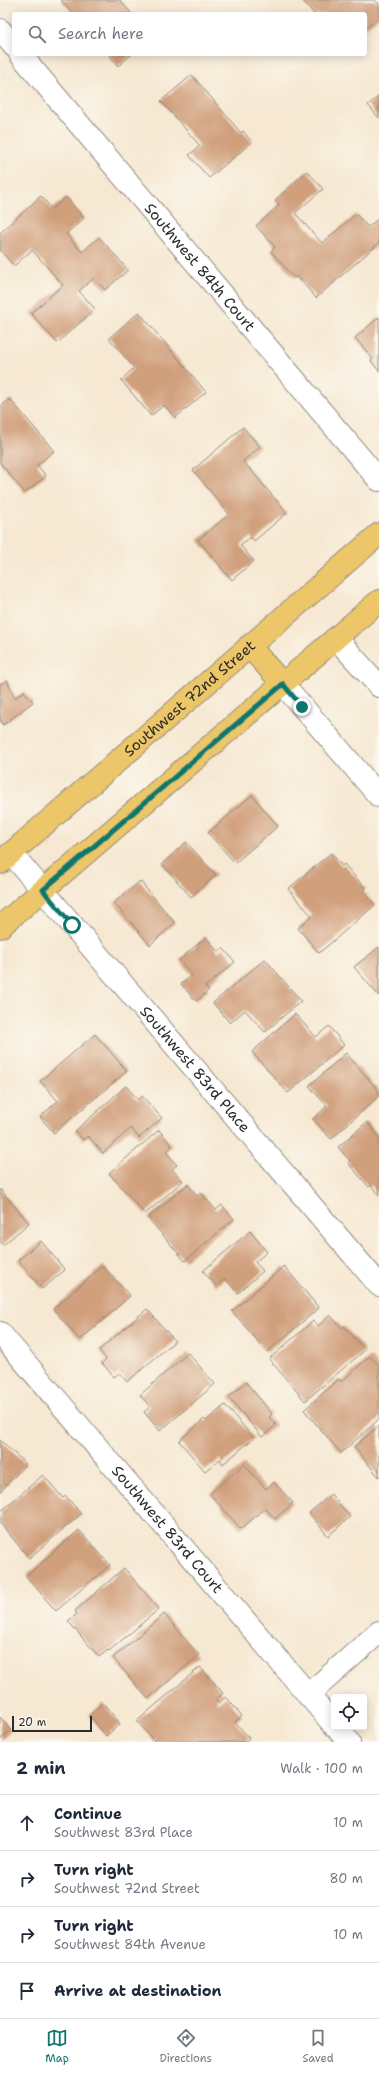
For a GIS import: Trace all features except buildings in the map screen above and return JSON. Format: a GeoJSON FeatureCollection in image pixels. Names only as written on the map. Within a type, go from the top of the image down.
{"type":"FeatureCollection","features":[{"type":"Feature","properties":{"kind":"main road","name":"Southwest 72nd Street"},"geometry":{"type":"LineString","coordinates":[[5,858],[379,534]]}},
{"type":"Feature","properties":{"kind":"main road"},"geometry":{"type":"LineString","coordinates":[[0,927],[379,601]]}},
{"type":"Feature","properties":{"kind":"main road"},"geometry":{"type":"LineString","coordinates":[[250,646],[283,684]]}},
{"type":"Feature","properties":{"kind":"street"},"geometry":{"type":"LineString","coordinates":[[0,30],[12,44]]}},
{"type":"Feature","properties":{"kind":"street","name":"Southwest 84th Court"},"geometry":{"type":"LineString","coordinates":[[22,56],[379,480]]}},
{"type":"Feature","properties":{"kind":"street"},"geometry":{"type":"LineString","coordinates":[[336,638],[379,686]]}},
{"type":"Feature","properties":{"kind":"street"},"geometry":{"type":"LineString","coordinates":[[283,684],[379,796]]}},
{"type":"Feature","properties":{"kind":"street","name":"Southwest 83rd Place"},"geometry":{"type":"LineString","coordinates":[[5,858],[43,890],[379,1284]]}},
{"type":"Feature","properties":{"kind":"street","name":"Southwest 83rd Court"},"geometry":{"type":"LineString","coordinates":[[0,1333],[331,1721]]}},
{"type":"Feature","properties":{"kind":"street"},"geometry":{"type":"LineString","coordinates":[[308,1695],[379,1632]]}},
{"type":"Feature","properties":{"kind":"street","name":"Southwest 83rd Court"},"geometry":{"type":"LineString","coordinates":[[338,1730],[349,1742]]}},
{"type":"Feature","properties":{"kind":"route"},"geometry":{"type":"LineString","coordinates":[[72,925],[43,890],[283,684],[302,707]]}}]}
